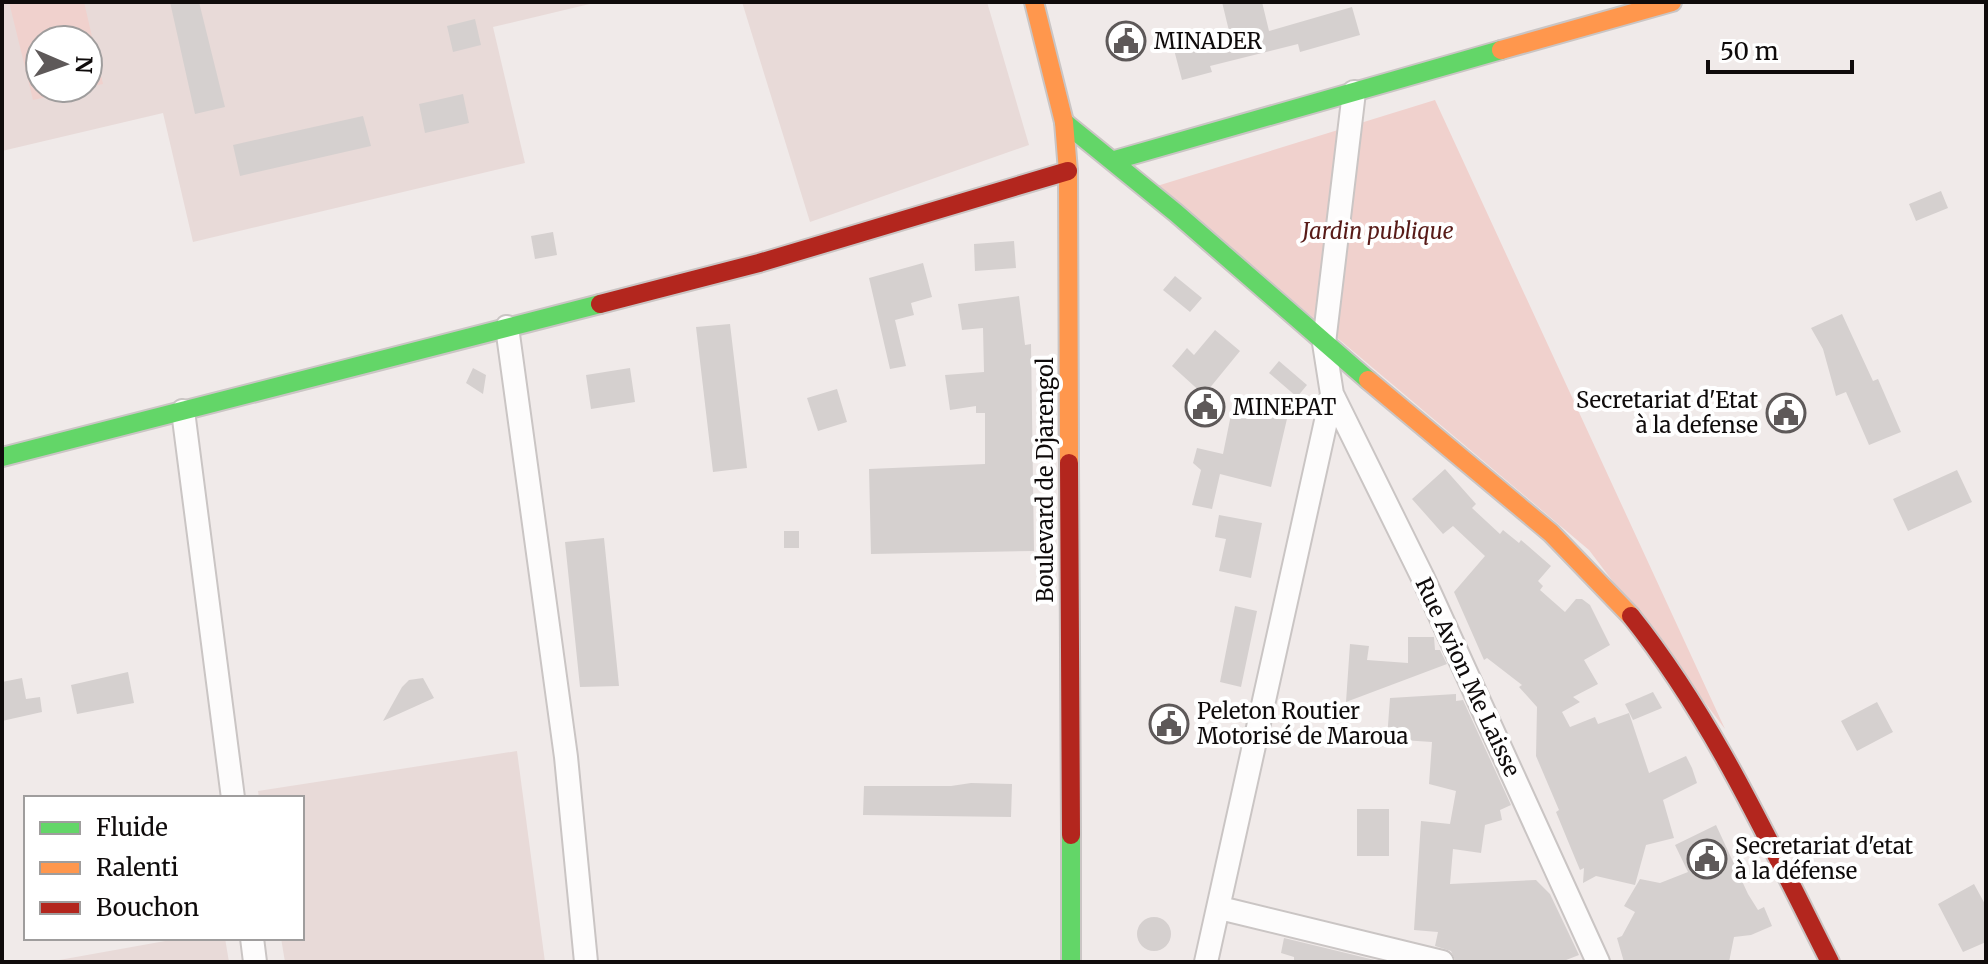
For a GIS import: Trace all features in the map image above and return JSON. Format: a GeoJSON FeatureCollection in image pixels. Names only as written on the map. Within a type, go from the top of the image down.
{"type":"FeatureCollection","features":[{"type":"Feature","properties":{"kind":"main road","name":"Boulevard de Djarengol"},"geometry":{"type":"LineString","coordinates":[[1034,2],[1064,122],[1068,171],[1071,962]]}},
{"type":"Feature","properties":{"kind":"main road"},"geometry":{"type":"LineString","coordinates":[[1115,160],[1672,2]]}},
{"type":"Feature","properties":{"kind":"main road"},"geometry":{"type":"LineString","coordinates":[[1064,122],[1115,160],[1324,343],[1583,561],[1650,639],[1710,730],[1830,962]]}},
{"type":"Feature","properties":{"kind":"main road"},"geometry":{"type":"LineString","coordinates":[[2,457],[759,263],[1068,171]]}},
{"type":"Feature","properties":{"kind":"street"},"geometry":{"type":"LineString","coordinates":[[1206,962],[1332,394],[1324,343],[1354,92]]}},
{"type":"Feature","properties":{"kind":"street"},"geometry":{"type":"LineString","coordinates":[[507,327],[566,757],[586,962]]}},
{"type":"Feature","properties":{"kind":"street","name":"Rue Avion Me Laisse"},"geometry":{"type":"LineString","coordinates":[[1332,394],[1422,576],[1598,962]]}},
{"type":"Feature","properties":{"kind":"street"},"geometry":{"type":"LineString","coordinates":[[183,411],[233,796]]}},
{"type":"Feature","properties":{"kind":"street"},"geometry":{"type":"LineString","coordinates":[[1220,908],[1442,962]]}},
{"type":"Feature","properties":{"kind":"street"},"geometry":{"type":"LineString","coordinates":[[252,940],[255,962]]}},
{"type":"Feature","properties":{"kind":"shaded area"},"geometry":{"type":"Polygon","coordinates":[[[2,2],[598,2],[493,27],[525,163],[193,242],[163,113],[2,151],[2,2]]]}},
{"type":"Feature","properties":{"kind":"shaded area"},"geometry":{"type":"Polygon","coordinates":[[[742,2],[987,2],[1029,145],[810,222],[742,2]]]}},
{"type":"Feature","properties":{"kind":"shaded area"},"geometry":{"type":"Polygon","coordinates":[[[517,751],[545,962],[285,962],[281,940],[304,940],[304,796],[259,796],[258,791],[517,751]]]}},
{"type":"Feature","properties":{"kind":"shaded area"},"geometry":{"type":"Polygon","coordinates":[[[171,940],[225,940],[229,962],[48,962],[171,940]]]}},
{"type":"Feature","properties":{"kind":"green space"},"geometry":{"type":"Polygon","coordinates":[[[9,2],[84,2],[89,24],[24,24],[24,63],[9,2]]]}},
{"type":"Feature","properties":{"kind":"green space","name":"Jardin publique"},"geometry":{"type":"Polygon","coordinates":[[[1435,100],[1725,729],[1589,550],[1157,186],[1435,100]]]}},
{"type":"Feature","properties":{"kind":"building"},"geometry":{"type":"Polygon","coordinates":[[[170,2],[199,2],[225,107],[195,114],[170,2]]]}},
{"type":"Feature","properties":{"kind":"building"},"geometry":{"type":"Polygon","coordinates":[[[1222,2],[1262,2],[1269,31],[1352,7],[1360,35],[1300,52],[1298,44],[1210,66],[1212,72],[1182,80],[1173,46],[1229,31],[1222,2]]]}},
{"type":"Feature","properties":{"kind":"building"},"geometry":{"type":"Polygon","coordinates":[[[475,19],[481,45],[453,52],[447,26],[475,19]]]}},
{"type":"Feature","properties":{"kind":"building"},"geometry":{"type":"Polygon","coordinates":[[[463,94],[469,123],[425,133],[419,104],[463,94]]]}},
{"type":"Feature","properties":{"kind":"building"},"geometry":{"type":"Polygon","coordinates":[[[363,116],[371,146],[240,176],[233,145],[363,116]]]}},
{"type":"Feature","properties":{"kind":"building"},"geometry":{"type":"Polygon","coordinates":[[[1941,191],[1948,208],[1916,221],[1909,204],[1941,191]]]}},
{"type":"Feature","properties":{"kind":"building"},"geometry":{"type":"Polygon","coordinates":[[[553,232],[557,255],[535,259],[531,236],[553,232]]]}},
{"type":"Feature","properties":{"kind":"building"},"geometry":{"type":"Polygon","coordinates":[[[1014,241],[1016,268],[975,271],[974,244],[1014,241]]]}},
{"type":"Feature","properties":{"kind":"building"},"geometry":{"type":"Polygon","coordinates":[[[923,263],[932,297],[911,303],[914,315],[895,320],[906,366],[890,369],[869,278],[923,263]]]}},
{"type":"Feature","properties":{"kind":"building"},"geometry":{"type":"Polygon","coordinates":[[[1175,276],[1202,298],[1190,312],[1163,290],[1175,276]]]}},
{"type":"Feature","properties":{"kind":"building"},"geometry":{"type":"Polygon","coordinates":[[[1019,296],[1025,345],[1031,344],[1034,551],[871,554],[869,469],[985,464],[985,413],[976,413],[976,406],[950,410],[945,375],[984,372],[983,328],[962,330],[958,304],[1019,296]]]}},
{"type":"Feature","properties":{"kind":"building"},"geometry":{"type":"Polygon","coordinates":[[[1842,314],[1873,381],[1878,379],[1901,432],[1869,445],[1846,392],[1836,396],[1823,349],[1811,328],[1842,314]]]}},
{"type":"Feature","properties":{"kind":"building"},"geometry":{"type":"Polygon","coordinates":[[[730,324],[747,468],[713,472],[696,327],[730,324]]]}},
{"type":"Feature","properties":{"kind":"building"},"geometry":{"type":"Polygon","coordinates":[[[1215,330],[1240,351],[1204,395],[1172,366],[1187,348],[1194,355],[1215,330]]]}},
{"type":"Feature","properties":{"kind":"building"},"geometry":{"type":"Polygon","coordinates":[[[1279,361],[1307,385],[1297,397],[1269,373],[1279,361]]]}},
{"type":"Feature","properties":{"kind":"building"},"geometry":{"type":"Polygon","coordinates":[[[473,368],[486,375],[483,394],[466,383],[473,368]]]}},
{"type":"Feature","properties":{"kind":"building"},"geometry":{"type":"Polygon","coordinates":[[[630,368],[635,402],[591,409],[586,375],[630,368]]]}},
{"type":"Feature","properties":{"kind":"building"},"geometry":{"type":"Polygon","coordinates":[[[837,389],[847,422],[818,431],[807,398],[837,389]]]}},
{"type":"Feature","properties":{"kind":"building"},"geometry":{"type":"Polygon","coordinates":[[[1235,395],[1290,406],[1271,487],[1220,474],[1212,509],[1192,505],[1201,470],[1193,463],[1197,448],[1223,454],[1235,395]]]}},
{"type":"Feature","properties":{"kind":"building"},"geometry":{"type":"Polygon","coordinates":[[[1445,469],[1476,504],[1472,508],[1500,534],[1503,530],[1519,543],[1521,540],[1551,566],[1538,581],[1543,586],[1540,590],[1565,612],[1576,599],[1590,605],[1610,645],[1584,660],[1598,684],[1573,697],[1580,702],[1562,712],[1570,727],[1595,717],[1598,724],[1629,713],[1649,773],[1686,756],[1692,768],[1697,783],[1663,800],[1674,838],[1646,845],[1635,885],[1596,876],[1583,883],[1584,868],[1580,870],[1536,756],[1537,707],[1519,687],[1522,685],[1487,658],[1484,660],[1454,592],[1485,556],[1453,526],[1443,534],[1412,499],[1445,469]]]}},
{"type":"Feature","properties":{"kind":"building"},"geometry":{"type":"Polygon","coordinates":[[[1957,470],[1972,502],[1908,531],[1893,499],[1957,470]]]}},
{"type":"Feature","properties":{"kind":"building"},"geometry":{"type":"Polygon","coordinates":[[[1219,515],[1262,523],[1251,578],[1219,571],[1226,539],[1215,537],[1219,515]]]}},
{"type":"Feature","properties":{"kind":"building"},"geometry":{"type":"Polygon","coordinates":[[[784,531],[799,531],[799,548],[784,548],[784,531]]]}},
{"type":"Feature","properties":{"kind":"building"},"geometry":{"type":"Polygon","coordinates":[[[604,538],[619,686],[580,687],[565,542],[604,538]]]}},
{"type":"Feature","properties":{"kind":"building"},"geometry":{"type":"Polygon","coordinates":[[[1235,606],[1257,611],[1241,687],[1220,682],[1235,606]]]}},
{"type":"Feature","properties":{"kind":"building"},"geometry":{"type":"Polygon","coordinates":[[[1408,637],[1434,637],[1435,650],[1440,650],[1447,664],[1346,702],[1350,644],[1369,646],[1367,660],[1408,663],[1408,637]]]}},
{"type":"Feature","properties":{"kind":"building"},"geometry":{"type":"Polygon","coordinates":[[[128,672],[134,703],[77,714],[71,685],[128,672]]]}},
{"type":"Feature","properties":{"kind":"building"},"geometry":{"type":"Polygon","coordinates":[[[22,678],[26,699],[40,697],[42,712],[2,721],[2,682],[22,678]]]}},
{"type":"Feature","properties":{"kind":"building"},"geometry":{"type":"Polygon","coordinates":[[[423,678],[434,698],[383,721],[402,687],[409,680],[423,678]]]}},
{"type":"Feature","properties":{"kind":"building"},"geometry":{"type":"Polygon","coordinates":[[[1653,692],[1662,708],[1633,720],[1625,704],[1653,692]]]}},
{"type":"Feature","properties":{"kind":"building"},"geometry":{"type":"Polygon","coordinates":[[[1456,694],[1456,701],[1463,700],[1511,805],[1500,810],[1502,820],[1485,825],[1481,853],[1453,849],[1450,884],[1536,880],[1550,894],[1579,955],[1561,962],[1456,962],[1451,951],[1435,946],[1438,932],[1414,930],[1421,821],[1450,824],[1456,791],[1429,784],[1432,742],[1387,739],[1390,698],[1456,694]]]}},
{"type":"Feature","properties":{"kind":"building"},"geometry":{"type":"Polygon","coordinates":[[[1877,702],[1893,732],[1857,751],[1841,721],[1877,702]]]}},
{"type":"Feature","properties":{"kind":"building"},"geometry":{"type":"Polygon","coordinates":[[[1012,784],[1011,817],[863,815],[864,786],[951,786],[1012,784]]]}},
{"type":"Feature","properties":{"kind":"building"},"geometry":{"type":"Polygon","coordinates":[[[1357,809],[1389,809],[1389,856],[1357,856],[1357,809]]]}},
{"type":"Feature","properties":{"kind":"building"},"geometry":{"type":"Polygon","coordinates":[[[1716,825],[1748,894],[1758,910],[1764,907],[1772,926],[1751,935],[1734,937],[1729,962],[1624,962],[1617,938],[1622,936],[1635,912],[1624,906],[1640,879],[1660,883],[1688,872],[1675,845],[1716,825]]]}},
{"type":"Feature","properties":{"kind":"building"},"geometry":{"type":"Polygon","coordinates":[[[1974,884],[1986,906],[1986,942],[1963,952],[1938,904],[1974,884]]]}},
{"type":"Feature","properties":{"kind":"building"},"geometry":{"type":"Polygon","coordinates":[[[1154,917],[1166,922],[1171,934],[1166,946],[1154,951],[1142,946],[1137,934],[1142,922],[1154,917]]]}},
{"type":"Feature","properties":{"kind":"building"},"geometry":{"type":"Polygon","coordinates":[[[1284,938],[1383,962],[1294,962],[1294,957],[1281,953],[1284,938]]]}},
{"type":"Feature","properties":{"kind":"traffic: fast"},"geometry":{"type":"LineString","coordinates":[[1115,160],[1501,50]]}},
{"type":"Feature","properties":{"kind":"traffic: fast"},"geometry":{"type":"LineString","coordinates":[[1064,122],[1176,213],[1368,380]]}},
{"type":"Feature","properties":{"kind":"traffic: fast"},"geometry":{"type":"LineString","coordinates":[[2,457],[600,304]]}},
{"type":"Feature","properties":{"kind":"traffic: fast"},"geometry":{"type":"LineString","coordinates":[[1071,835],[1071,962]]}},
{"type":"Feature","properties":{"kind":"traffic: slow"},"geometry":{"type":"LineString","coordinates":[[1034,2],[1064,122],[1068,171],[1069,463]]}},
{"type":"Feature","properties":{"kind":"traffic: slow"},"geometry":{"type":"LineString","coordinates":[[1501,50],[1672,2]]}},
{"type":"Feature","properties":{"kind":"traffic: slow"},"geometry":{"type":"LineString","coordinates":[[1368,380],[1551,533],[1631,616]]}},
{"type":"Feature","properties":{"kind":"traffic: jam"},"geometry":{"type":"LineString","coordinates":[[600,304],[759,263],[1068,171]]}},
{"type":"Feature","properties":{"kind":"traffic: jam"},"geometry":{"type":"LineString","coordinates":[[1069,463],[1071,835]]}},
{"type":"Feature","properties":{"kind":"traffic: jam"},"geometry":{"type":"LineString","coordinates":[[1631,616],[1689,697],[1715,740],[1830,962]]}},
{"type":"Feature","properties":{"kind":"place","name":"MINADER"},"geometry":{"type":"Point","coordinates":[1126,41]}},
{"type":"Feature","properties":{"kind":"place","name":"MINEPAT"},"geometry":{"type":"Point","coordinates":[1205,407]}},
{"type":"Feature","properties":{"kind":"place","name":"Secretariat d'Etat à la defense"},"geometry":{"type":"Point","coordinates":[1786,413]}},
{"type":"Feature","properties":{"kind":"place","name":"Peleton Routier Motorisé de Maroua"},"geometry":{"type":"Point","coordinates":[1169,724]}},
{"type":"Feature","properties":{"kind":"place","name":"Secretariat d'etat à la défense"},"geometry":{"type":"Point","coordinates":[1707,859]}}]}
